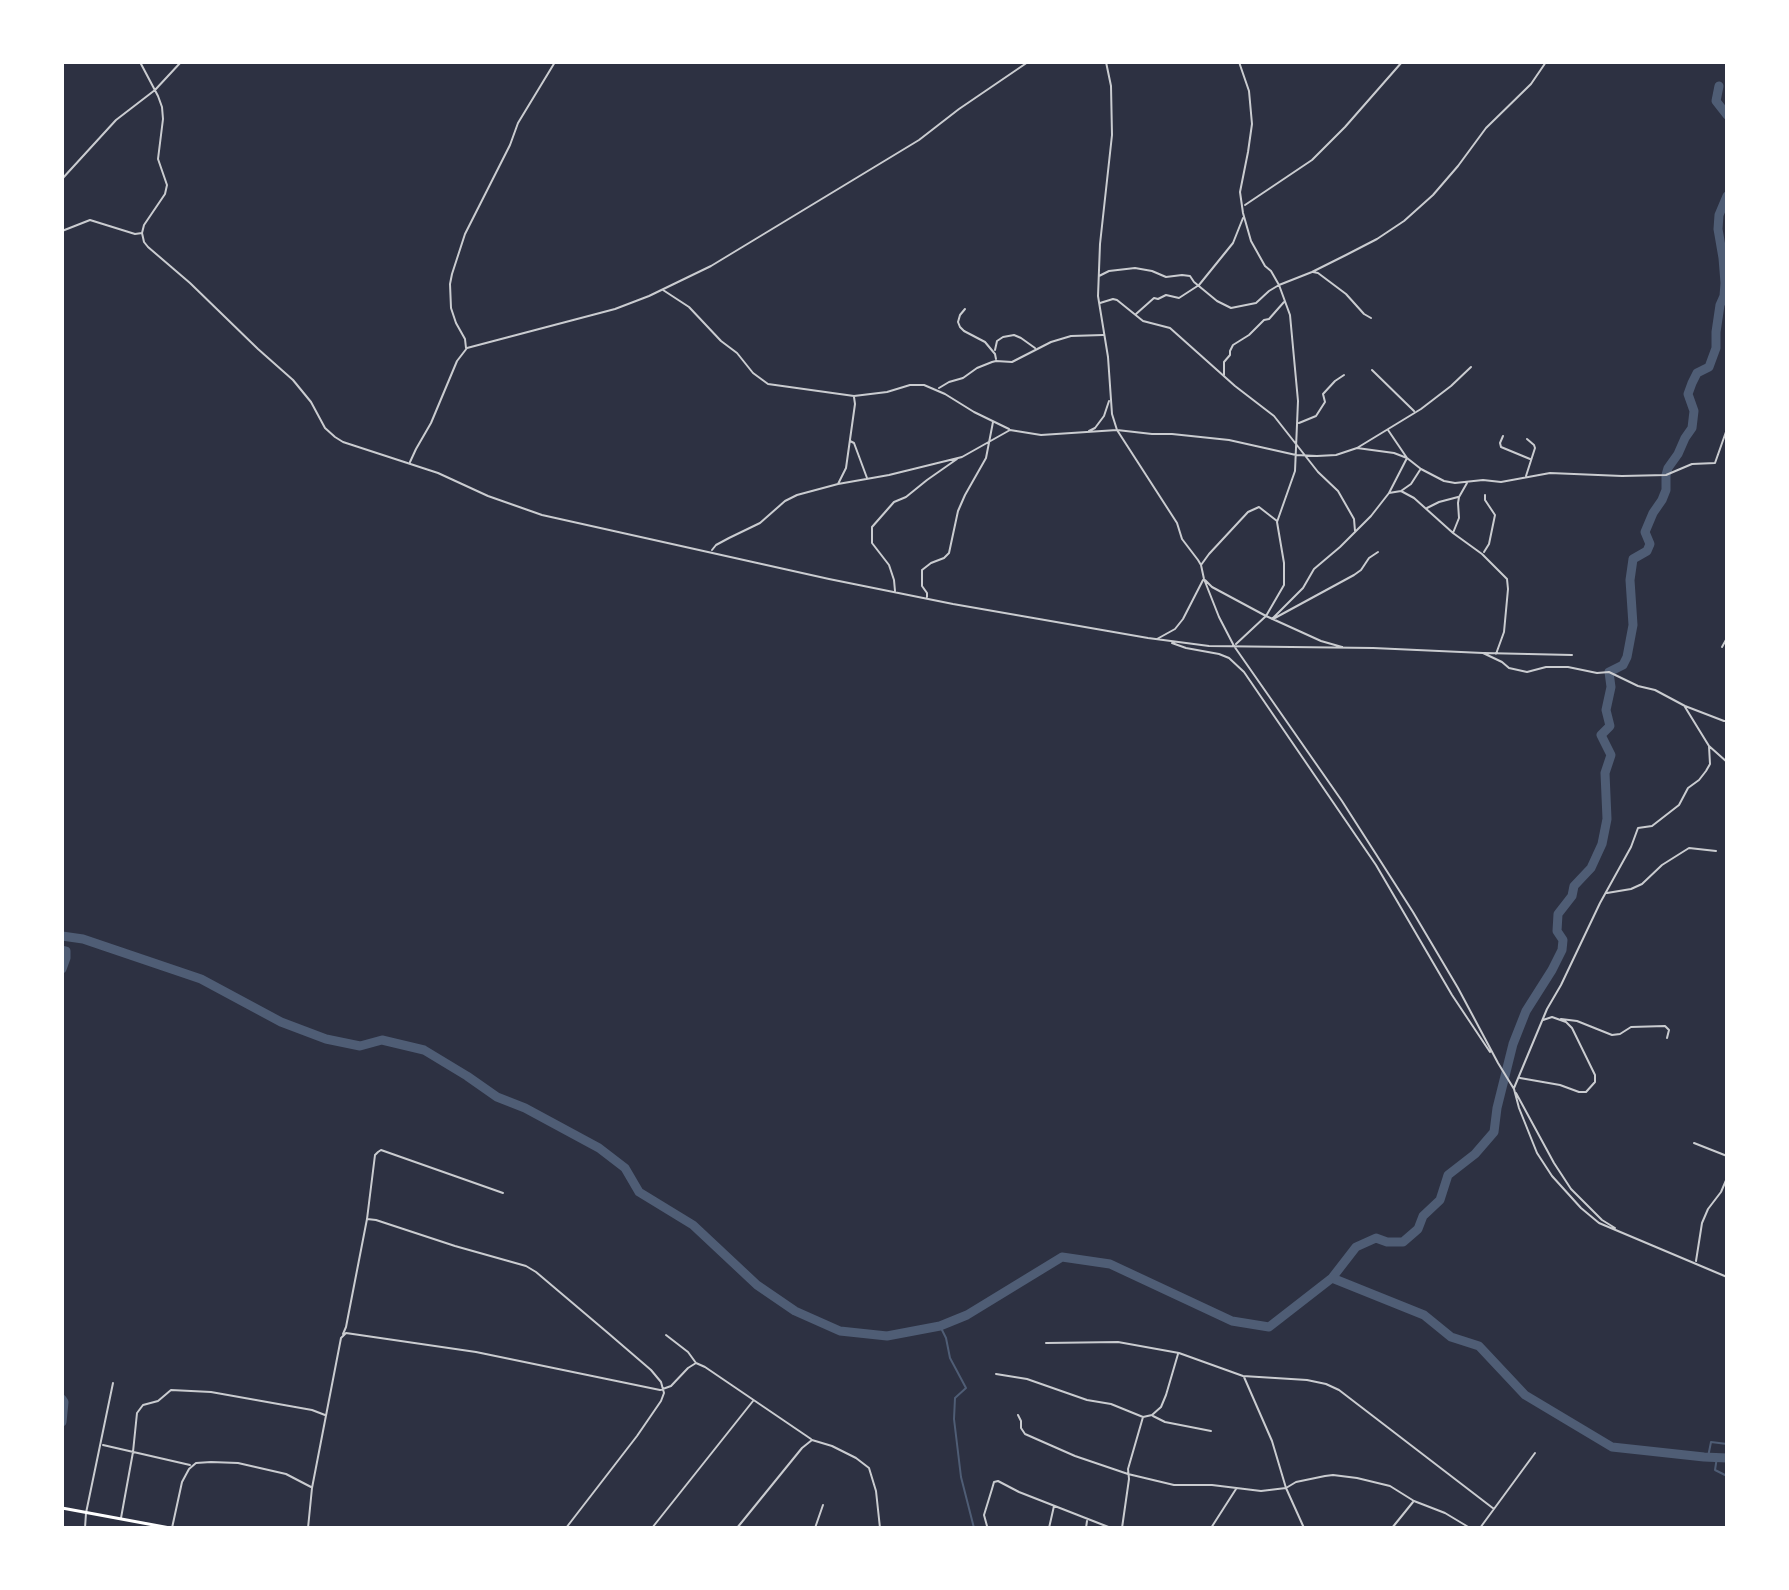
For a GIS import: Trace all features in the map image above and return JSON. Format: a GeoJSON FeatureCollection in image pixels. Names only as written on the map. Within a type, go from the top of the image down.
{"type":"FeatureCollection","features":[{"type":"Feature","properties":{"kind":"main road"},"geometry":{"type":"LineString","coordinates":[[62,1508],[171,1528]]}},
{"type":"Feature","properties":{"kind":"street"},"geometry":{"type":"LineString","coordinates":[[140,62],[162,107],[158,159],[166,181],[162,200],[144,225],[143,238],[148,247],[293,380],[311,402],[329,433],[343,442],[438,473],[527,511],[895,592],[1048,621],[1209,646],[1572,655]]}},
{"type":"Feature","properties":{"kind":"street"},"geometry":{"type":"LineString","coordinates":[[62,179],[116,120],[155,90],[181,62]]}},
{"type":"Feature","properties":{"kind":"street"},"geometry":{"type":"LineString","coordinates":[[466,349],[465,339],[451,308],[452,274],[465,234],[518,123],[555,62]]}},
{"type":"Feature","properties":{"kind":"street"},"geometry":{"type":"LineString","coordinates":[[410,463],[457,361],[466,349],[615,309],[711,266],[919,140],[1028,62]]}},
{"type":"Feature","properties":{"kind":"street"},"geometry":{"type":"LineString","coordinates":[[1106,62],[1111,86],[1112,135],[1100,244],[1098,303],[1108,357],[1112,414],[1117,430],[1201,565],[1219,617],[1234,646],[1342,801],[1413,912],[1498,1063]]}},
{"type":"Feature","properties":{"kind":"street"},"geometry":{"type":"LineString","coordinates":[[1234,646],[1266,616],[1284,585],[1284,563],[1277,522],[1292,483],[1298,423],[1290,315],[1279,285],[1251,241],[1240,199],[1252,124],[1249,91],[1239,62]]}},
{"type":"Feature","properties":{"kind":"street"},"geometry":{"type":"LineString","coordinates":[[1242,207],[1312,160],[1402,62]]}},
{"type":"Feature","properties":{"kind":"street"},"geometry":{"type":"LineString","coordinates":[[1099,276],[1109,271],[1135,268],[1166,277],[1190,276],[1217,301],[1231,308],[1256,303],[1279,285],[1377,239],[1404,221],[1433,195],[1486,128],[1531,84],[1546,62]]}},
{"type":"Feature","properties":{"kind":"street"},"geometry":{"type":"LineString","coordinates":[[1136,315],[1154,298],[1166,295],[1179,298],[1199,285],[1233,243],[1243,217]]}},
{"type":"Feature","properties":{"kind":"street"},"geometry":{"type":"LineString","coordinates":[[62,231],[90,220],[135,234],[142,233]]}},
{"type":"Feature","properties":{"kind":"street"},"geometry":{"type":"LineString","coordinates":[[1312,272],[1318,273],[1346,294],[1371,318]]}},
{"type":"Feature","properties":{"kind":"street"},"geometry":{"type":"LineString","coordinates":[[662,289],[689,307],[721,341],[737,353],[753,373],[768,384],[854,396],[917,385],[937,389],[1010,430],[1041,435],[1117,430],[1229,440],[1304,456],[1336,455],[1357,448],[1415,413],[1471,367]]}},
{"type":"Feature","properties":{"kind":"street"},"geometry":{"type":"LineString","coordinates":[[1098,303],[1113,299],[1124,304],[1143,321],[1170,328],[1274,416],[1296,447],[1338,491],[1354,519],[1355,531]]}},
{"type":"Feature","properties":{"kind":"street"},"geometry":{"type":"LineString","coordinates":[[1224,376],[1224,362],[1233,345],[1269,319],[1284,301]]}},
{"type":"Feature","properties":{"kind":"street"},"geometry":{"type":"LineString","coordinates":[[965,309],[958,322],[960,327],[985,342],[995,354]]}},
{"type":"Feature","properties":{"kind":"street"},"geometry":{"type":"LineString","coordinates":[[996,361],[994,346],[1003,337],[1014,335],[1036,349]]}},
{"type":"Feature","properties":{"kind":"street"},"geometry":{"type":"LineString","coordinates":[[937,389],[967,376],[977,368],[996,361],[1012,362],[1071,336],[1104,335]]}},
{"type":"Feature","properties":{"kind":"street"},"geometry":{"type":"LineString","coordinates":[[1372,370],[1415,413]]}},
{"type":"Feature","properties":{"kind":"street"},"geometry":{"type":"LineString","coordinates":[[1298,423],[1316,416],[1325,402],[1323,394],[1344,375]]}},
{"type":"Feature","properties":{"kind":"street"},"geometry":{"type":"LineString","coordinates":[[838,484],[846,468],[854,396]]}},
{"type":"Feature","properties":{"kind":"street"},"geometry":{"type":"LineString","coordinates":[[1088,431],[1095,428],[1104,416],[1110,397]]}},
{"type":"Feature","properties":{"kind":"street"},"geometry":{"type":"LineString","coordinates":[[927,598],[922,586],[922,570],[949,553],[958,511],[986,458],[993,422]]}},
{"type":"Feature","properties":{"kind":"street"},"geometry":{"type":"LineString","coordinates":[[1357,448],[1394,453],[1444,481],[1455,483],[1501,482],[1550,473],[1666,475],[1692,464],[1715,463],[1727,429]]}},
{"type":"Feature","properties":{"kind":"street"},"geometry":{"type":"LineString","coordinates":[[895,592],[889,565],[872,543],[872,527],[894,502],[906,497],[949,464],[1010,430]]}},
{"type":"Feature","properties":{"kind":"street"},"geometry":{"type":"LineString","coordinates":[[1388,430],[1407,458]]}},
{"type":"Feature","properties":{"kind":"street"},"geometry":{"type":"LineString","coordinates":[[1503,436],[1501,447],[1530,459]]}},
{"type":"Feature","properties":{"kind":"street"},"geometry":{"type":"LineString","coordinates":[[1526,477],[1535,448],[1527,439]]}},
{"type":"Feature","properties":{"kind":"street"},"geometry":{"type":"LineString","coordinates":[[849,440],[854,443],[868,479]]}},
{"type":"Feature","properties":{"kind":"street"},"geometry":{"type":"LineString","coordinates":[[711,551],[716,545],[760,523],[790,498],[838,484],[962,457]]}},
{"type":"Feature","properties":{"kind":"street"},"geometry":{"type":"LineString","coordinates":[[1272,619],[1303,588],[1314,569],[1371,516],[1389,493],[1407,458]]}},
{"type":"Feature","properties":{"kind":"street"},"geometry":{"type":"LineString","coordinates":[[1389,493],[1401,491],[1411,484],[1421,469]]}},
{"type":"Feature","properties":{"kind":"street"},"geometry":{"type":"LineString","coordinates":[[1453,533],[1459,518],[1459,497],[1468,482]]}},
{"type":"Feature","properties":{"kind":"street"},"geometry":{"type":"LineString","coordinates":[[1401,491],[1426,508],[1506,577],[1504,632],[1496,654]]}},
{"type":"Feature","properties":{"kind":"street"},"geometry":{"type":"LineString","coordinates":[[1482,554],[1489,544],[1495,515],[1485,495]]}},
{"type":"Feature","properties":{"kind":"street"},"geometry":{"type":"LineString","coordinates":[[1426,508],[1459,497]]}},
{"type":"Feature","properties":{"kind":"street"},"geometry":{"type":"LineString","coordinates":[[1201,565],[1248,512],[1259,507],[1277,522]]}},
{"type":"Feature","properties":{"kind":"street"},"geometry":{"type":"LineString","coordinates":[[1272,619],[1354,575],[1378,552]]}},
{"type":"Feature","properties":{"kind":"street"},"geometry":{"type":"LineString","coordinates":[[1204,579],[1212,587],[1272,619],[1321,641],[1346,648]]}},
{"type":"Feature","properties":{"kind":"street"},"geometry":{"type":"LineString","coordinates":[[1157,639],[1175,629],[1183,619],[1204,579]]}},
{"type":"Feature","properties":{"kind":"street"},"geometry":{"type":"LineString","coordinates":[[1722,647],[1727,638]]}},
{"type":"Feature","properties":{"kind":"street"},"geometry":{"type":"LineString","coordinates":[[1165,640],[1186,648],[1219,654],[1238,664],[1376,865],[1452,995],[1514,1089],[1571,1189],[1602,1220],[1618,1230]]}},
{"type":"Feature","properties":{"kind":"street"},"geometry":{"type":"LineString","coordinates":[[1483,653],[1509,668],[1527,672],[1546,667],[1609,672],[1727,721]]}},
{"type":"Feature","properties":{"kind":"street"},"geometry":{"type":"LineString","coordinates":[[1685,706],[1709,746],[1727,762]]}},
{"type":"Feature","properties":{"kind":"street"},"geometry":{"type":"LineString","coordinates":[[1709,746],[1710,764],[1688,788],[1674,811],[1652,826],[1638,828],[1543,1021],[1514,1089],[1537,1153],[1552,1176],[1591,1218],[1727,1277]]}},
{"type":"Feature","properties":{"kind":"street"},"geometry":{"type":"LineString","coordinates":[[1606,893],[1642,884],[1662,865],[1689,848],[1716,851]]}},
{"type":"Feature","properties":{"kind":"street"},"geometry":{"type":"LineString","coordinates":[[1543,1021],[1552,1017],[1577,1021],[1612,1035],[1631,1027],[1665,1026],[1669,1030],[1667,1038]]}},
{"type":"Feature","properties":{"kind":"street"},"geometry":{"type":"LineString","coordinates":[[1519,1078],[1560,1085],[1579,1092],[1586,1092],[1595,1082],[1595,1075],[1576,1034],[1560,1019]]}},
{"type":"Feature","properties":{"kind":"street"},"geometry":{"type":"LineString","coordinates":[[1694,1143],[1727,1156]]}},
{"type":"Feature","properties":{"kind":"street"},"geometry":{"type":"LineString","coordinates":[[308,1528],[312,1488],[367,1219],[375,1155],[381,1150],[503,1193]]}},
{"type":"Feature","properties":{"kind":"street"},"geometry":{"type":"LineString","coordinates":[[1696,1263],[1702,1223],[1727,1178]]}},
{"type":"Feature","properties":{"kind":"street"},"geometry":{"type":"LineString","coordinates":[[367,1219],[526,1266],[651,1370],[661,1382],[664,1397],[566,1528]]}},
{"type":"Feature","properties":{"kind":"street"},"geometry":{"type":"LineString","coordinates":[[343,1335],[348,1332],[476,1352],[544,1364],[650,1389],[671,1386],[696,1363]]}},
{"type":"Feature","properties":{"kind":"street"},"geometry":{"type":"LineString","coordinates":[[666,1335],[688,1352],[696,1363],[812,1440],[832,1446],[863,1462],[869,1468],[876,1491],[880,1528]]}},
{"type":"Feature","properties":{"kind":"street"},"geometry":{"type":"LineString","coordinates":[[1046,1343],[1110,1341],[1179,1353],[1243,1376],[1307,1380],[1333,1387],[1494,1509]]}},
{"type":"Feature","properties":{"kind":"street"},"geometry":{"type":"LineString","coordinates":[[996,1374],[1027,1379],[1143,1417],[1159,1410],[1179,1353]]}},
{"type":"Feature","properties":{"kind":"street"},"geometry":{"type":"LineString","coordinates":[[1243,1376],[1272,1441],[1286,1488],[1304,1528]]}},
{"type":"Feature","properties":{"kind":"street"},"geometry":{"type":"LineString","coordinates":[[85,1528],[113,1383]]}},
{"type":"Feature","properties":{"kind":"street"},"geometry":{"type":"LineString","coordinates":[[121,1519],[137,1413],[143,1405],[158,1401],[171,1390],[211,1392],[327,1415]]}},
{"type":"Feature","properties":{"kind":"street"},"geometry":{"type":"LineString","coordinates":[[652,1528],[753,1401]]}},
{"type":"Feature","properties":{"kind":"street"},"geometry":{"type":"LineString","coordinates":[[1018,1415],[1025,1434],[1075,1456],[1128,1474],[1174,1485],[1212,1485],[1261,1491],[1286,1488],[1296,1482],[1333,1475],[1382,1483],[1470,1528]]}},
{"type":"Feature","properties":{"kind":"street"},"geometry":{"type":"LineString","coordinates":[[1152,1415],[1165,1422],[1211,1431]]}},
{"type":"Feature","properties":{"kind":"street"},"geometry":{"type":"LineString","coordinates":[[1122,1528],[1131,1457],[1143,1417]]}},
{"type":"Feature","properties":{"kind":"street"},"geometry":{"type":"LineString","coordinates":[[737,1528],[802,1448],[812,1440]]}},
{"type":"Feature","properties":{"kind":"street"},"geometry":{"type":"LineString","coordinates":[[101,1445],[192,1466],[211,1462],[238,1463],[286,1474],[312,1488]]}},
{"type":"Feature","properties":{"kind":"street"},"geometry":{"type":"LineString","coordinates":[[1480,1528],[1535,1453]]}},
{"type":"Feature","properties":{"kind":"street"},"geometry":{"type":"LineString","coordinates":[[171,1528],[182,1482],[192,1466]]}},
{"type":"Feature","properties":{"kind":"street"},"geometry":{"type":"LineString","coordinates":[[987,1526],[984,1515],[996,1481],[1111,1528]]}},
{"type":"Feature","properties":{"kind":"street"},"geometry":{"type":"LineString","coordinates":[[1211,1528],[1236,1489]]}},
{"type":"Feature","properties":{"kind":"street"},"geometry":{"type":"LineString","coordinates":[[1392,1528],[1414,1501]]}},
{"type":"Feature","properties":{"kind":"street"},"geometry":{"type":"LineString","coordinates":[[815,1528],[823,1505]]}},
{"type":"Feature","properties":{"kind":"street"},"geometry":{"type":"LineString","coordinates":[[1049,1528],[1054,1505]]}},
{"type":"Feature","properties":{"kind":"street"},"geometry":{"type":"LineString","coordinates":[[1086,1528],[1088,1520]]}},
{"type":"Feature","properties":{"kind":"waterway"},"geometry":{"type":"LineString","coordinates":[[1719,86],[1716,101],[1727,115]]}},
{"type":"Feature","properties":{"kind":"waterway"},"geometry":{"type":"LineString","coordinates":[[1332,1278],[1356,1247],[1376,1238],[1403,1242],[1418,1229],[1423,1216],[1440,1200],[1448,1175],[1475,1154],[1494,1132],[1513,1044],[1526,1011],[1562,950],[1563,940],[1557,931],[1558,914],[1572,896],[1574,886],[1591,868],[1602,844],[1607,819],[1605,773],[1611,755],[1601,735],[1610,726],[1606,710],[1611,687],[1609,672],[1623,665],[1627,657],[1633,625],[1630,580],[1633,559],[1647,551],[1650,544],[1645,532],[1666,490],[1668,468],[1692,428],[1694,411],[1688,394],[1697,373],[1709,367],[1716,348],[1725,283],[1719,215],[1727,196]]}},
{"type":"Feature","properties":{"kind":"waterway"},"geometry":{"type":"LineString","coordinates":[[62,936],[83,939],[201,979],[281,1022],[326,1039],[360,1046],[382,1040],[424,1050],[497,1097],[525,1108],[599,1148],[625,1168],[639,1192],[693,1225],[757,1285],[795,1311],[840,1331],[887,1336],[940,1326],[967,1315],[1062,1257],[1110,1264],[1232,1321],[1269,1327],[1332,1278],[1424,1315],[1451,1337],[1479,1346],[1525,1395],[1612,1447],[1727,1458]]}},
{"type":"Feature","properties":{"kind":"waterway"},"geometry":{"type":"LineString","coordinates":[[62,950],[66,951],[62,969]]}},
{"type":"Feature","properties":{"kind":"waterway"},"geometry":{"type":"LineString","coordinates":[[940,1326],[950,1358],[966,1388],[955,1398],[954,1419],[961,1477],[974,1528]]}},
{"type":"Feature","properties":{"kind":"waterway"},"geometry":{"type":"LineString","coordinates":[[62,1399],[62,1422]]}},
{"type":"Feature","properties":{"kind":"waterway"},"geometry":{"type":"LineString","coordinates":[[1708,1457],[1711,1442],[1727,1444]]}},
{"type":"Feature","properties":{"kind":"waterway"},"geometry":{"type":"LineString","coordinates":[[1717,1457],[1715,1470],[1727,1476]]}}]}
